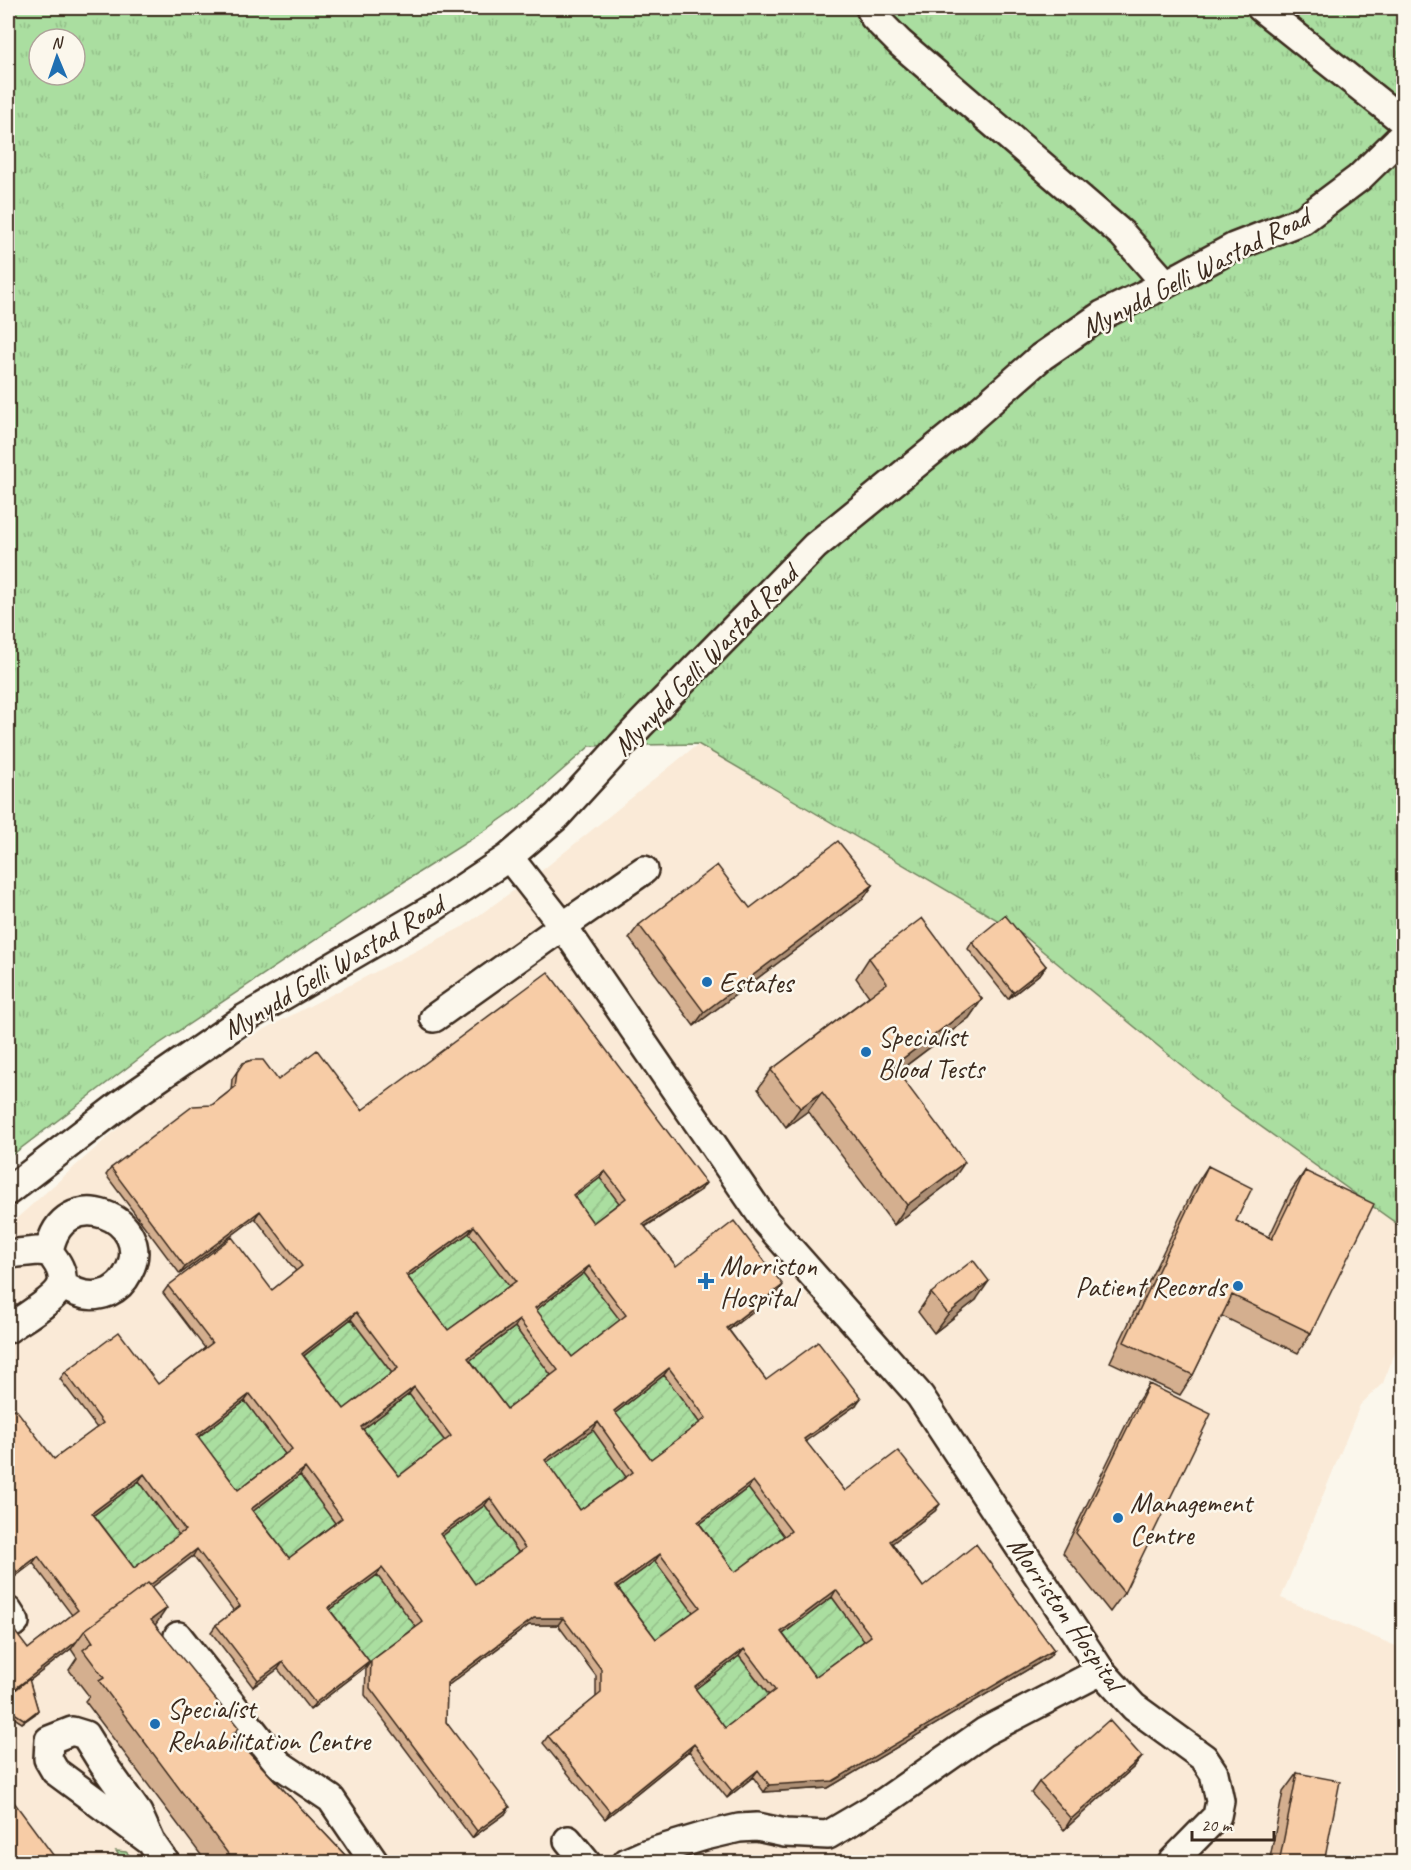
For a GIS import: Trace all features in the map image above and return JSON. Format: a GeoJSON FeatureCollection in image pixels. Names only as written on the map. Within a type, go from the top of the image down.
{"type":"FeatureCollection","features":[{"type":"Feature","properties":{"kind":"street"},"geometry":{"type":"LineString","coordinates":[[870,8],[874,17],[900,43],[1122,234],[1166,284]]}},
{"type":"Feature","properties":{"kind":"street"},"geometry":{"type":"LineString","coordinates":[[1261,8],[1404,122]]}},
{"type":"Feature","properties":{"kind":"street","name":"Mynydd Gelli Wastad Road"},"geometry":{"type":"LineString","coordinates":[[8,1191],[125,1101],[244,1018],[430,910],[509,857],[557,816],[641,724],[815,546],[959,429],[1041,357],[1102,315],[1234,247],[1303,220],[1359,178],[1404,134]]}},
{"type":"Feature","properties":{"kind":"street","name":"Morriston Hospital"},"geometry":{"type":"LineString","coordinates":[[509,857],[563,926],[766,1222],[920,1396],[1101,1671],[1134,1707],[1204,1758],[1214,1773],[1220,1801],[1217,1816],[1172,1863]]}},
{"type":"Feature","properties":{"kind":"street"},"geometry":{"type":"LineString","coordinates":[[434,1018],[644,870]]}},
{"type":"Feature","properties":{"kind":"street"},"geometry":{"type":"LineString","coordinates":[[49,1252],[51,1240],[57,1229],[78,1213],[104,1213],[116,1219],[125,1228],[131,1240],[134,1252],[132,1267],[124,1280],[113,1290],[100,1295],[85,1295],[71,1291],[62,1284]]}},
{"type":"Feature","properties":{"kind":"street"},"geometry":{"type":"LineString","coordinates":[[8,1254],[49,1252],[57,1262],[62,1284],[54,1296],[8,1329]]}},
{"type":"Feature","properties":{"kind":"street"},"geometry":{"type":"LineString","coordinates":[[178,1636],[279,1764],[331,1798],[374,1863]]}},
{"type":"Feature","properties":{"kind":"street"},"geometry":{"type":"LineString","coordinates":[[627,1863],[645,1854],[739,1828],[757,1827],[786,1833],[828,1835],[884,1802],[984,1732],[1101,1671]]}},
{"type":"Feature","properties":{"kind":"street"},"geometry":{"type":"LineString","coordinates":[[568,1840],[586,1863]]}},
{"type":"Feature","properties":{"kind":"shaded area","name":"Morriston Hospital"},"geometry":{"type":"Polygon","coordinates":[[[698,744],[1023,935],[1225,1101],[1403,1228],[1403,1333],[1383,1383],[1360,1405],[1281,1598],[1403,1649],[1403,1862],[8,1862],[8,1226],[180,1073],[464,926],[545,868],[698,744]]]}},
{"type":"Feature","properties":{"kind":"green space"},"geometry":{"type":"Polygon","coordinates":[[[8,8],[1403,8],[1403,1228],[1225,1101],[1023,935],[698,744],[590,746],[527,801],[486,830],[383,895],[153,1048],[8,1158],[8,8]]]}},
{"type":"Feature","properties":{"kind":"green space"},"geometry":{"type":"Polygon","coordinates":[[[600,1178],[621,1205],[588,1230],[568,1202],[600,1178]]]}},
{"type":"Feature","properties":{"kind":"green space"},"geometry":{"type":"Polygon","coordinates":[[[469,1233],[511,1288],[443,1337],[401,1282],[469,1233]]]}},
{"type":"Feature","properties":{"kind":"green space"},"geometry":{"type":"Polygon","coordinates":[[[584,1273],[622,1322],[568,1364],[530,1315],[584,1273]]]}},
{"type":"Feature","properties":{"kind":"green space"},"geometry":{"type":"Polygon","coordinates":[[[351,1319],[393,1375],[339,1416],[297,1361],[351,1319]]]}},
{"type":"Feature","properties":{"kind":"green space"},"geometry":{"type":"Polygon","coordinates":[[[515,1327],[553,1377],[502,1416],[464,1365],[515,1327]]]}},
{"type":"Feature","properties":{"kind":"green space"},"geometry":{"type":"Polygon","coordinates":[[[664,1375],[701,1425],[646,1467],[609,1418],[664,1375]]]}},
{"type":"Feature","properties":{"kind":"green space"},"geometry":{"type":"Polygon","coordinates":[[[409,1394],[446,1443],[394,1483],[357,1434],[409,1394]]]}},
{"type":"Feature","properties":{"kind":"green space"},"geometry":{"type":"Polygon","coordinates":[[[245,1401],[287,1456],[233,1497],[192,1442],[245,1401]]]}},
{"type":"Feature","properties":{"kind":"green space"},"geometry":{"type":"Polygon","coordinates":[[[593,1429],[628,1479],[575,1517],[540,1467],[593,1429]]]}},
{"type":"Feature","properties":{"kind":"green space"},"geometry":{"type":"Polygon","coordinates":[[[300,1475],[337,1525],[284,1565],[247,1516],[300,1475]]]}},
{"type":"Feature","properties":{"kind":"green space"},"geometry":{"type":"Polygon","coordinates":[[[139,1481],[180,1537],[129,1575],[87,1520],[139,1481]]]}},
{"type":"Feature","properties":{"kind":"green space"},"geometry":{"type":"Polygon","coordinates":[[[748,1488],[786,1538],[730,1579],[693,1529],[748,1488]]]}},
{"type":"Feature","properties":{"kind":"green space"},"geometry":{"type":"Polygon","coordinates":[[[485,1505],[520,1555],[470,1591],[435,1541],[485,1505]]]}},
{"type":"Feature","properties":{"kind":"green space"},"geometry":{"type":"Polygon","coordinates":[[[655,1561],[695,1614],[651,1647],[611,1593],[655,1561]]]}},
{"type":"Feature","properties":{"kind":"green space"},"geometry":{"type":"Polygon","coordinates":[[[377,1575],[418,1629],[366,1668],[323,1615],[377,1575]]]}},
{"type":"Feature","properties":{"kind":"green space"},"geometry":{"type":"Polygon","coordinates":[[[832,1597],[866,1643],[810,1684],[776,1639],[832,1597]]]}},
{"type":"Feature","properties":{"kind":"green space"},"geometry":{"type":"Polygon","coordinates":[[[739,1656],[770,1697],[720,1735],[689,1694],[739,1656]]]}},
{"type":"Feature","properties":{"kind":"green space"},"geometry":{"type":"Polygon","coordinates":[[[116,1851],[126,1852],[137,1862],[124,1862],[116,1851]]]}},
{"type":"Feature","properties":{"kind":"building","name":"Estates"},"geometry":{"type":"Polygon","coordinates":[[[838,841],[873,885],[704,1012],[639,925],[717,865],[750,908],[838,841]]]}},
{"type":"Feature","properties":{"kind":"building"},"geometry":{"type":"Polygon","coordinates":[[[1005,915],[1046,966],[1013,992],[972,942],[1005,915]]]}},
{"type":"Feature","properties":{"kind":"building","name":"Specialist Blood Tests"},"geometry":{"type":"Polygon","coordinates":[[[922,918],[982,999],[893,1066],[965,1162],[907,1205],[822,1092],[800,1108],[771,1070],[887,983],[869,958],[922,918]]]}},
{"type":"Feature","properties":{"kind":"building"},"geometry":{"type":"Polygon","coordinates":[[[548,972],[706,1183],[643,1224],[676,1266],[734,1221],[783,1285],[727,1328],[766,1380],[818,1342],[861,1398],[804,1439],[845,1491],[898,1451],[940,1504],[890,1541],[923,1587],[976,1544],[1054,1650],[833,1781],[769,1785],[758,1770],[732,1791],[694,1744],[610,1812],[548,1736],[601,1693],[601,1669],[563,1618],[534,1618],[447,1683],[446,1722],[510,1807],[477,1831],[370,1688],[371,1661],[423,1622],[382,1568],[328,1608],[369,1661],[315,1703],[283,1662],[258,1680],[216,1625],[240,1606],[197,1549],[85,1630],[77,1641],[8,1694],[8,1627],[10,1625],[28,1649],[78,1610],[38,1556],[17,1572],[8,1560],[8,1414],[15,1408],[54,1459],[103,1423],[65,1372],[119,1332],[158,1384],[212,1343],[168,1286],[232,1237],[272,1290],[302,1266],[260,1211],[185,1267],[111,1168],[193,1106],[212,1105],[235,1087],[237,1072],[243,1063],[252,1060],[263,1060],[278,1080],[317,1050],[362,1110],[548,972]],[[605,1171],[573,1195],[593,1223],[626,1198],[605,1171]],[[474,1226],[406,1275],[448,1330],[516,1281],[474,1226]],[[589,1266],[535,1308],[572,1357],[626,1315],[589,1266]],[[356,1312],[302,1354],[344,1409],[398,1368],[356,1312]],[[519,1320],[468,1358],[507,1409],[558,1370],[519,1320]],[[669,1368],[614,1411],[651,1459],[706,1418],[669,1368]],[[414,1387],[361,1427],[399,1476],[451,1436],[414,1387]],[[250,1394],[197,1435],[238,1490],[292,1449],[250,1394]],[[598,1422],[545,1460],[580,1510],[633,1472],[598,1422]],[[305,1468],[251,1509],[289,1558],[342,1518],[305,1468]],[[144,1474],[92,1513],[134,1568],[185,1530],[144,1474]],[[753,1481],[698,1522],[735,1572],[791,1531],[753,1481]],[[490,1498],[440,1534],[475,1584],[525,1548],[490,1498]],[[660,1554],[616,1586],[656,1639],[700,1607],[660,1554]],[[836,1590],[781,1632],[815,1677],[871,1636],[836,1590]],[[744,1649],[694,1687],[725,1728],[775,1690],[744,1649]]]}},
{"type":"Feature","properties":{"kind":"building","name":"Patient Records"},"geometry":{"type":"Polygon","coordinates":[[[1208,1166],[1252,1188],[1236,1221],[1272,1239],[1305,1171],[1374,1204],[1311,1333],[1232,1295],[1193,1375],[1124,1342],[1208,1166]]]}},
{"type":"Feature","properties":{"kind":"building"},"geometry":{"type":"Polygon","coordinates":[[[973,1260],[989,1281],[948,1314],[931,1293],[973,1260]]]}},
{"type":"Feature","properties":{"kind":"building","name":"Management Centre"},"geometry":{"type":"Polygon","coordinates":[[[1149,1384],[1211,1414],[1124,1593],[1076,1533],[1149,1384]]]}},
{"type":"Feature","properties":{"kind":"building","name":"Specialist Rehabilitation Centre"},"geometry":{"type":"Polygon","coordinates":[[[148,1583],[167,1608],[151,1620],[239,1728],[232,1735],[345,1855],[335,1863],[235,1863],[99,1681],[104,1678],[83,1650],[93,1642],[85,1630],[148,1583]]]}},
{"type":"Feature","properties":{"kind":"building"},"geometry":{"type":"Polygon","coordinates":[[[29,1679],[38,1710],[25,1720],[8,1709],[8,1696],[29,1679]]]}},
{"type":"Feature","properties":{"kind":"building"},"geometry":{"type":"Polygon","coordinates":[[[1109,1720],[1142,1757],[1071,1819],[1039,1782],[1109,1720]]]}},
{"type":"Feature","properties":{"kind":"building"},"geometry":{"type":"Polygon","coordinates":[[[1297,1773],[1340,1781],[1324,1863],[1279,1863],[1297,1773]]]}},
{"type":"Feature","properties":{"kind":"building"},"geometry":{"type":"Polygon","coordinates":[[[8,1794],[59,1863],[8,1863],[8,1794]]]}},
{"type":"Feature","properties":{"kind":"place","name":"Estates"},"geometry":{"type":"Point","coordinates":[707,982]}},
{"type":"Feature","properties":{"kind":"place","name":"Specialist Blood Tests"},"geometry":{"type":"Point","coordinates":[866,1052]}},
{"type":"Feature","properties":{"kind":"place","name":"Morriston Hospital"},"geometry":{"type":"Point","coordinates":[706,1281]}},
{"type":"Feature","properties":{"kind":"place","name":"Patient Records"},"geometry":{"type":"Point","coordinates":[1238,1286]}},
{"type":"Feature","properties":{"kind":"place","name":"Management Centre"},"geometry":{"type":"Point","coordinates":[1118,1518]}},
{"type":"Feature","properties":{"kind":"place","name":"Specialist Rehabilitation Centre"},"geometry":{"type":"Point","coordinates":[155,1724]}}]}
